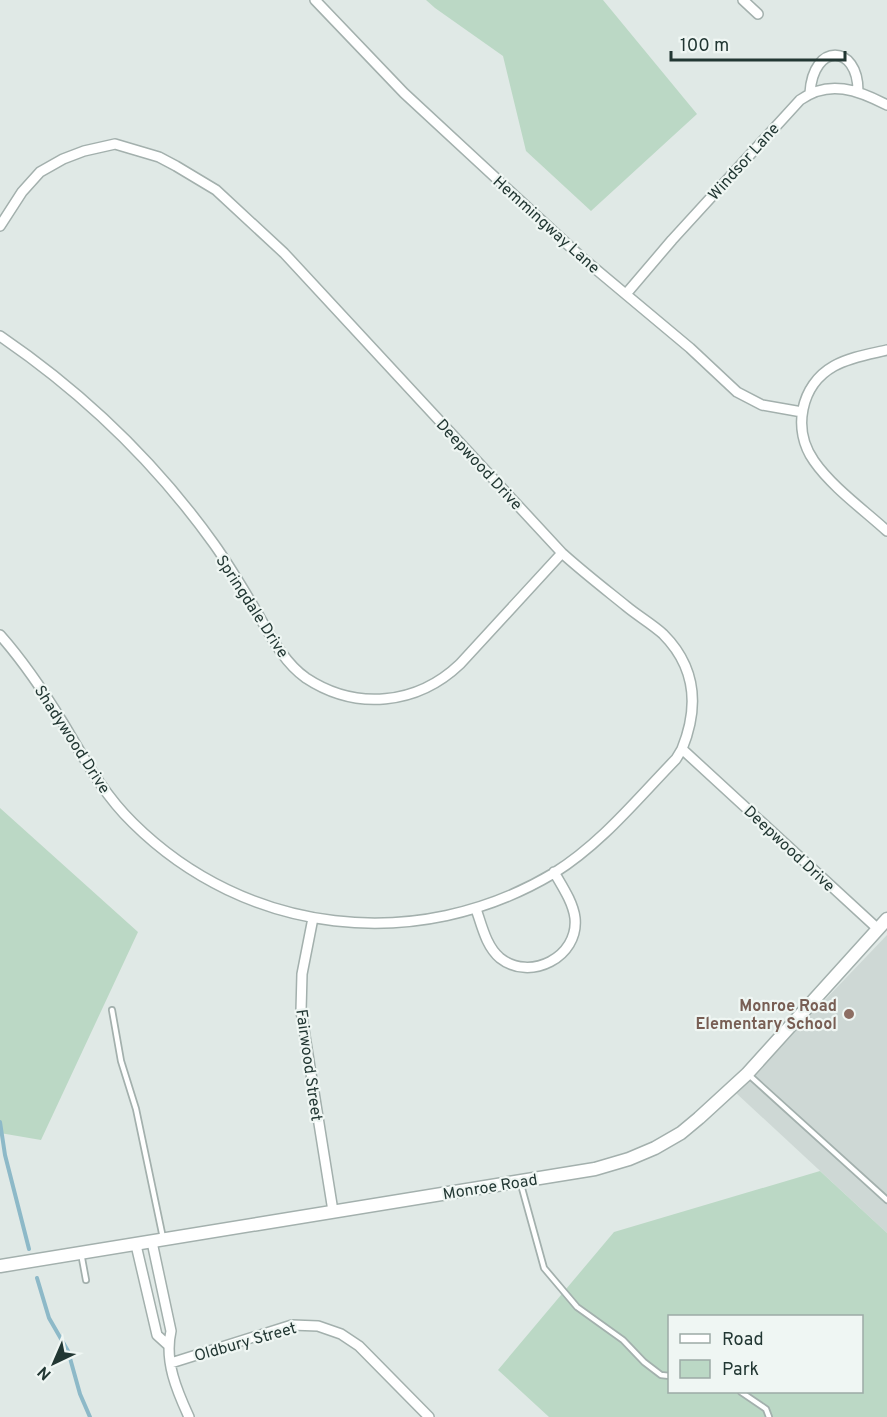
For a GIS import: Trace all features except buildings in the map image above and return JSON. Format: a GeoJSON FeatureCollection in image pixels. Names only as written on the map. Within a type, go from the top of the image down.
{"type":"FeatureCollection","features":[{"type":"Feature","properties":{"kind":"street","name":"Hemmingway Lane"},"geometry":{"type":"LineString","coordinates":[[315,0],[388,79],[580,256],[690,348],[737,392],[762,405],[802,412]]}},
{"type":"Feature","properties":{"kind":"street"},"geometry":{"type":"LineString","coordinates":[[743,0],[758,14]]}},
{"type":"Feature","properties":{"kind":"street"},"geometry":{"type":"LineString","coordinates":[[858,91],[858,80],[852,65],[840,56],[833,55],[821,60],[815,66],[810,82],[810,93],[834,88],[848,88],[887,105]]}},
{"type":"Feature","properties":{"kind":"street","name":"Windsor Lane"},"geometry":{"type":"LineString","coordinates":[[626,294],[792,107],[810,93]]}},
{"type":"Feature","properties":{"kind":"street","name":"Deepwood Drive"},"geometry":{"type":"LineString","coordinates":[[0,226],[22,192],[40,172],[63,159],[115,144],[148,153],[176,166],[216,190],[284,253],[562,553],[593,580],[653,625],[674,647],[689,677],[693,695],[690,725],[682,749],[878,929]]}},
{"type":"Feature","properties":{"kind":"street","name":"Springdale Drive"},"geometry":{"type":"LineString","coordinates":[[0,336],[64,384],[112,427],[149,465],[214,544],[268,632],[291,664],[306,677],[334,693],[361,700],[399,698],[441,681],[460,664],[562,553]]}},
{"type":"Feature","properties":{"kind":"street"},"geometry":{"type":"LineString","coordinates":[[887,350],[847,360],[825,372],[810,389],[802,412],[803,440],[815,462],[887,531]]}},
{"type":"Feature","properties":{"kind":"street","name":"Shadywood Drive"},"geometry":{"type":"LineString","coordinates":[[0,635],[39,685],[107,794],[149,838],[165,852],[215,884],[271,908],[313,918],[354,923],[396,923],[442,917],[476,909],[509,896],[554,872],[589,847],[612,827],[676,759],[682,749]]}},
{"type":"Feature","properties":{"kind":"street"},"geometry":{"type":"LineString","coordinates":[[476,909],[486,939],[493,950],[510,964],[521,967],[544,965],[554,961],[568,947],[576,927],[573,907],[554,872]]}},
{"type":"Feature","properties":{"kind":"street","name":"Fairwood Street"},"geometry":{"type":"LineString","coordinates":[[313,918],[302,974],[302,1011],[333,1211]]}},
{"type":"Feature","properties":{"kind":"street","name":"Monroe Road"},"geometry":{"type":"LineString","coordinates":[[0,1266],[595,1169],[629,1159],[655,1148],[690,1126],[747,1074],[887,919]]}},
{"type":"Feature","properties":{"kind":"street"},"geometry":{"type":"LineString","coordinates":[[158,1241],[171,1331],[168,1345],[173,1377],[189,1417]]}},
{"type":"Feature","properties":{"kind":"street"},"geometry":{"type":"LineString","coordinates":[[136,1245],[157,1335],[168,1345]]}},
{"type":"Feature","properties":{"kind":"street","name":"Oldbury Street"},"geometry":{"type":"LineString","coordinates":[[171,1363],[292,1325],[318,1326],[341,1334],[359,1346],[429,1417]]}},
{"type":"Feature","properties":{"kind":"lane"},"geometry":{"type":"LineString","coordinates":[[112,1010],[121,1061],[136,1109],[158,1241]]}},
{"type":"Feature","properties":{"kind":"lane"},"geometry":{"type":"LineString","coordinates":[[747,1074],[887,1200]]}},
{"type":"Feature","properties":{"kind":"lane"},"geometry":{"type":"LineString","coordinates":[[520,1181],[544,1268],[577,1307],[623,1340],[644,1362],[661,1375],[668,1376]]}},
{"type":"Feature","properties":{"kind":"lane"},"geometry":{"type":"LineString","coordinates":[[81,1253],[86,1280]]}},
{"type":"Feature","properties":{"kind":"lane"},"geometry":{"type":"LineString","coordinates":[[742,1393],[766,1409],[769,1417]]}},
{"type":"Feature","properties":{"kind":"shaded area","name":"Monroe Road Elementary School"},"geometry":{"type":"Polygon","coordinates":[[[887,935],[887,1233],[736,1093],[887,935]]]}},
{"type":"Feature","properties":{"kind":"green space"},"geometry":{"type":"Polygon","coordinates":[[[426,0],[603,0],[697,114],[591,211],[526,151],[503,56],[426,0]]]}},
{"type":"Feature","properties":{"kind":"green space"},"geometry":{"type":"Polygon","coordinates":[[[0,808],[138,932],[41,1140],[0,1133],[0,808]]]}},
{"type":"Feature","properties":{"kind":"green space"},"geometry":{"type":"Polygon","coordinates":[[[820,1171],[887,1233],[887,1417],[549,1417],[498,1370],[614,1232],[820,1171]]]}},
{"type":"Feature","properties":{"kind":"waterway"},"geometry":{"type":"LineString","coordinates":[[0,1122],[5,1155],[29,1249]]}},
{"type":"Feature","properties":{"kind":"waterway"},"geometry":{"type":"LineString","coordinates":[[37,1278],[49,1318],[68,1351],[80,1394],[90,1417]]}},
{"type":"Feature","properties":{"kind":"place","name":"Monroe Road Elementary School"},"geometry":{"type":"Point","coordinates":[849,1014]}}]}
